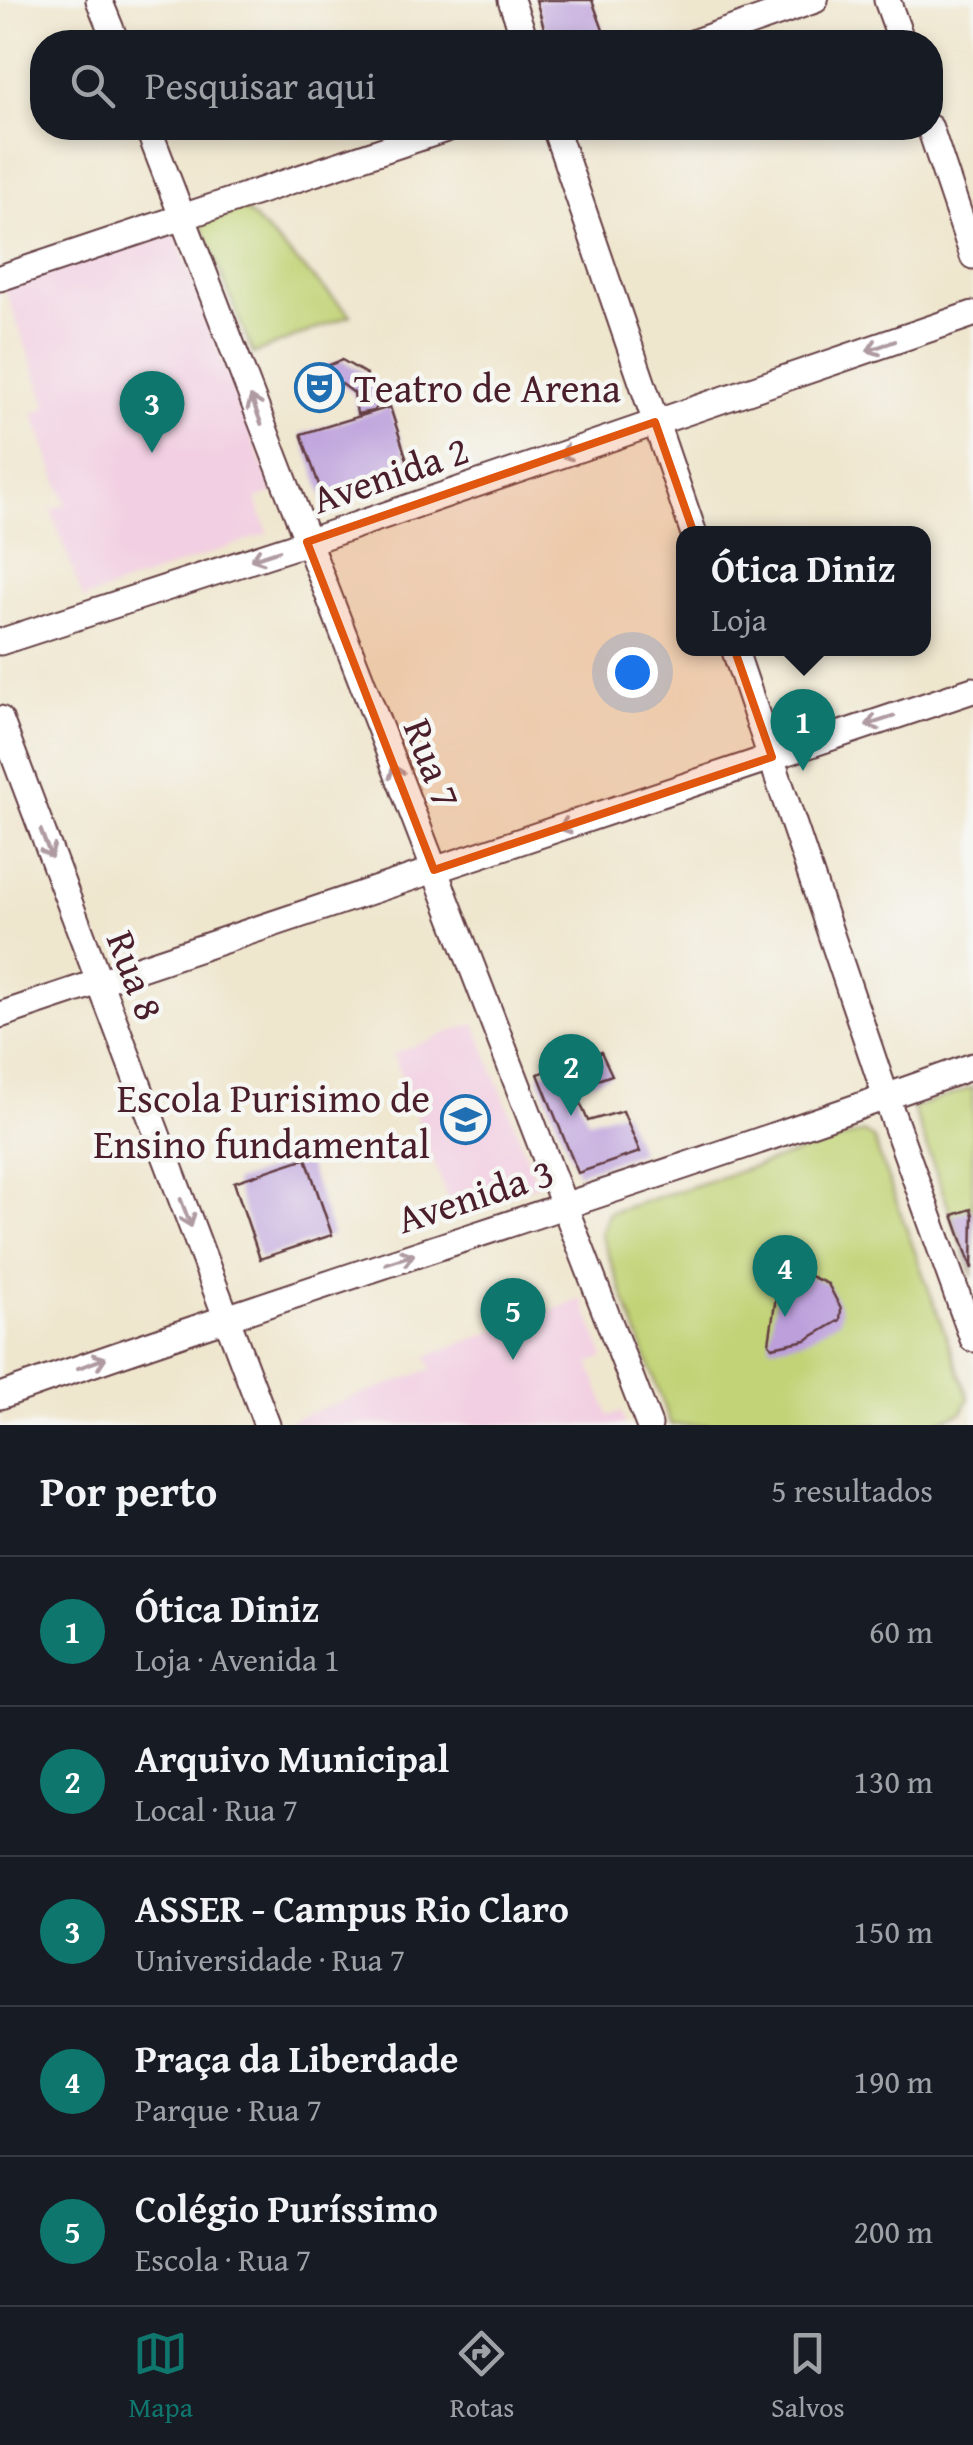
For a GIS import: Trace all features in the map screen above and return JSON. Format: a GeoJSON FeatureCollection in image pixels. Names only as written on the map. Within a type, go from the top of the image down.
{"type":"FeatureCollection","features":[{"type":"Feature","properties":{"kind":"street"},"geometry":{"type":"LineString","coordinates":[[100,0],[111,30]]}},
{"type":"Feature","properties":{"kind":"street"},"geometry":{"type":"LineString","coordinates":[[511,0],[522,30]]}},
{"type":"Feature","properties":{"kind":"street"},"geometry":{"type":"LineString","coordinates":[[729,30],[815,0]]}},
{"type":"Feature","properties":{"kind":"street"},"geometry":{"type":"LineString","coordinates":[[887,0],[898,30]]}},
{"type":"Feature","properties":{"kind":"street","name":"Rua 7"},"geometry":{"type":"LineString","coordinates":[[153,140],[649,1425]]}},
{"type":"Feature","properties":{"kind":"street"},"geometry":{"type":"LineString","coordinates":[[0,278],[414,140]]}},
{"type":"Feature","properties":{"kind":"street"},"geometry":{"type":"LineString","coordinates":[[560,140],[691,526]]}},
{"type":"Feature","properties":{"kind":"street"},"geometry":{"type":"LineString","coordinates":[[934,140],[973,256]]}},
{"type":"Feature","properties":{"kind":"street","name":"Avenida 2"},"geometry":{"type":"LineString","coordinates":[[0,642],[307,542],[973,314]]}},
{"type":"Feature","properties":{"kind":"street"},"geometry":{"type":"LineString","coordinates":[[737,656],[886,1097],[973,1338]]}},
{"type":"Feature","properties":{"kind":"street"},"geometry":{"type":"LineString","coordinates":[[0,1015],[973,690]]}},
{"type":"Feature","properties":{"kind":"street","name":"Rua 8"},"geometry":{"type":"LineString","coordinates":[[0,720],[267,1425]]}},
{"type":"Feature","properties":{"kind":"street","name":"Avenida 3"},"geometry":{"type":"LineString","coordinates":[[0,1396],[224,1316],[973,1066]]}},
{"type":"Feature","properties":{"kind":"highlighted area"},"geometry":{"type":"Polygon","coordinates":[[[655,422],[772,757],[434,870],[307,542],[655,422]]]}},
{"type":"Feature","properties":{"kind":"shaded area"},"geometry":{"type":"Polygon","coordinates":[[[173,229],[273,493],[256,499],[268,533],[83,599],[51,510],[66,504],[33,413],[48,407],[4,287],[173,229]]]}},
{"type":"Feature","properties":{"kind":"shaded area","name":"Escola Purisimo de Ensino fundamental"},"geometry":{"type":"Polygon","coordinates":[[[475,1023],[538,1185],[454,1216],[393,1054],[475,1023]]]}},
{"type":"Feature","properties":{"kind":"shaded area"},"geometry":{"type":"Polygon","coordinates":[[[582,1299],[604,1357],[589,1363],[609,1416],[621,1412],[625,1425],[290,1425],[288,1421],[432,1369],[427,1356],[582,1299]]]}},
{"type":"Feature","properties":{"kind":"green space"},"geometry":{"type":"Polygon","coordinates":[[[243,208],[351,315],[253,354],[201,224],[243,208]]]}},
{"type":"Feature","properties":{"kind":"green space"},"geometry":{"type":"Polygon","coordinates":[[[973,1087],[973,1277],[913,1108],[973,1087]]]}},
{"type":"Feature","properties":{"kind":"green space"},"geometry":{"type":"Polygon","coordinates":[[[863,1132],[873,1138],[969,1398],[962,1413],[926,1425],[671,1425],[601,1235],[608,1213],[863,1132]]]}},
{"type":"Feature","properties":{"kind":"building"},"geometry":{"type":"Polygon","coordinates":[[[536,0],[592,0],[603,30],[545,30],[536,0]]]}},
{"type":"Feature","properties":{"kind":"building","name":"Teatro de Arena"},"geometry":{"type":"Polygon","coordinates":[[[342,360],[366,374],[383,400],[373,411],[357,414],[354,393],[342,384],[319,399],[301,390],[314,371],[342,360]]]}},
{"type":"Feature","properties":{"kind":"building"},"geometry":{"type":"Polygon","coordinates":[[[390,407],[412,475],[326,505],[301,434],[390,407]]]}},
{"type":"Feature","properties":{"kind":"building"},"geometry":{"type":"Polygon","coordinates":[[[601,1052],[612,1075],[574,1088],[588,1121],[623,1111],[640,1152],[578,1173],[538,1074],[601,1052]]]}},
{"type":"Feature","properties":{"kind":"building"},"geometry":{"type":"Polygon","coordinates":[[[306,1158],[332,1235],[260,1259],[234,1182],[306,1158]]]}},
{"type":"Feature","properties":{"kind":"building"},"geometry":{"type":"Polygon","coordinates":[[[971,1209],[973,1215],[972,1269],[953,1215],[971,1209]]]}},
{"type":"Feature","properties":{"kind":"building"},"geometry":{"type":"Polygon","coordinates":[[[810,1276],[828,1284],[841,1309],[840,1320],[806,1340],[772,1347],[769,1343],[777,1290],[785,1283],[810,1276]]]}},
{"type":"Feature","properties":{"kind":"place","name":"Teatro de Arena"},"geometry":{"type":"Point","coordinates":[319,387]}},
{"type":"Feature","properties":{"kind":"place","name":"ASSER - Campus Rio Claro"},"geometry":{"type":"Point","coordinates":[152,453]}},
{"type":"Feature","properties":{"kind":"place","name":"Ótica Diniz"},"geometry":{"type":"Point","coordinates":[803,771]}},
{"type":"Feature","properties":{"kind":"place","name":"Arquivo Municipal"},"geometry":{"type":"Point","coordinates":[571,1116]}},
{"type":"Feature","properties":{"kind":"place","name":"Escola Purisimo de Ensino fundamental"},"geometry":{"type":"Point","coordinates":[465,1120]}},
{"type":"Feature","properties":{"kind":"place","name":"Praça da Liberdade"},"geometry":{"type":"Point","coordinates":[785,1317]}},
{"type":"Feature","properties":{"kind":"place","name":"Colégio Puríssimo"},"geometry":{"type":"Point","coordinates":[513,1360]}}]}
